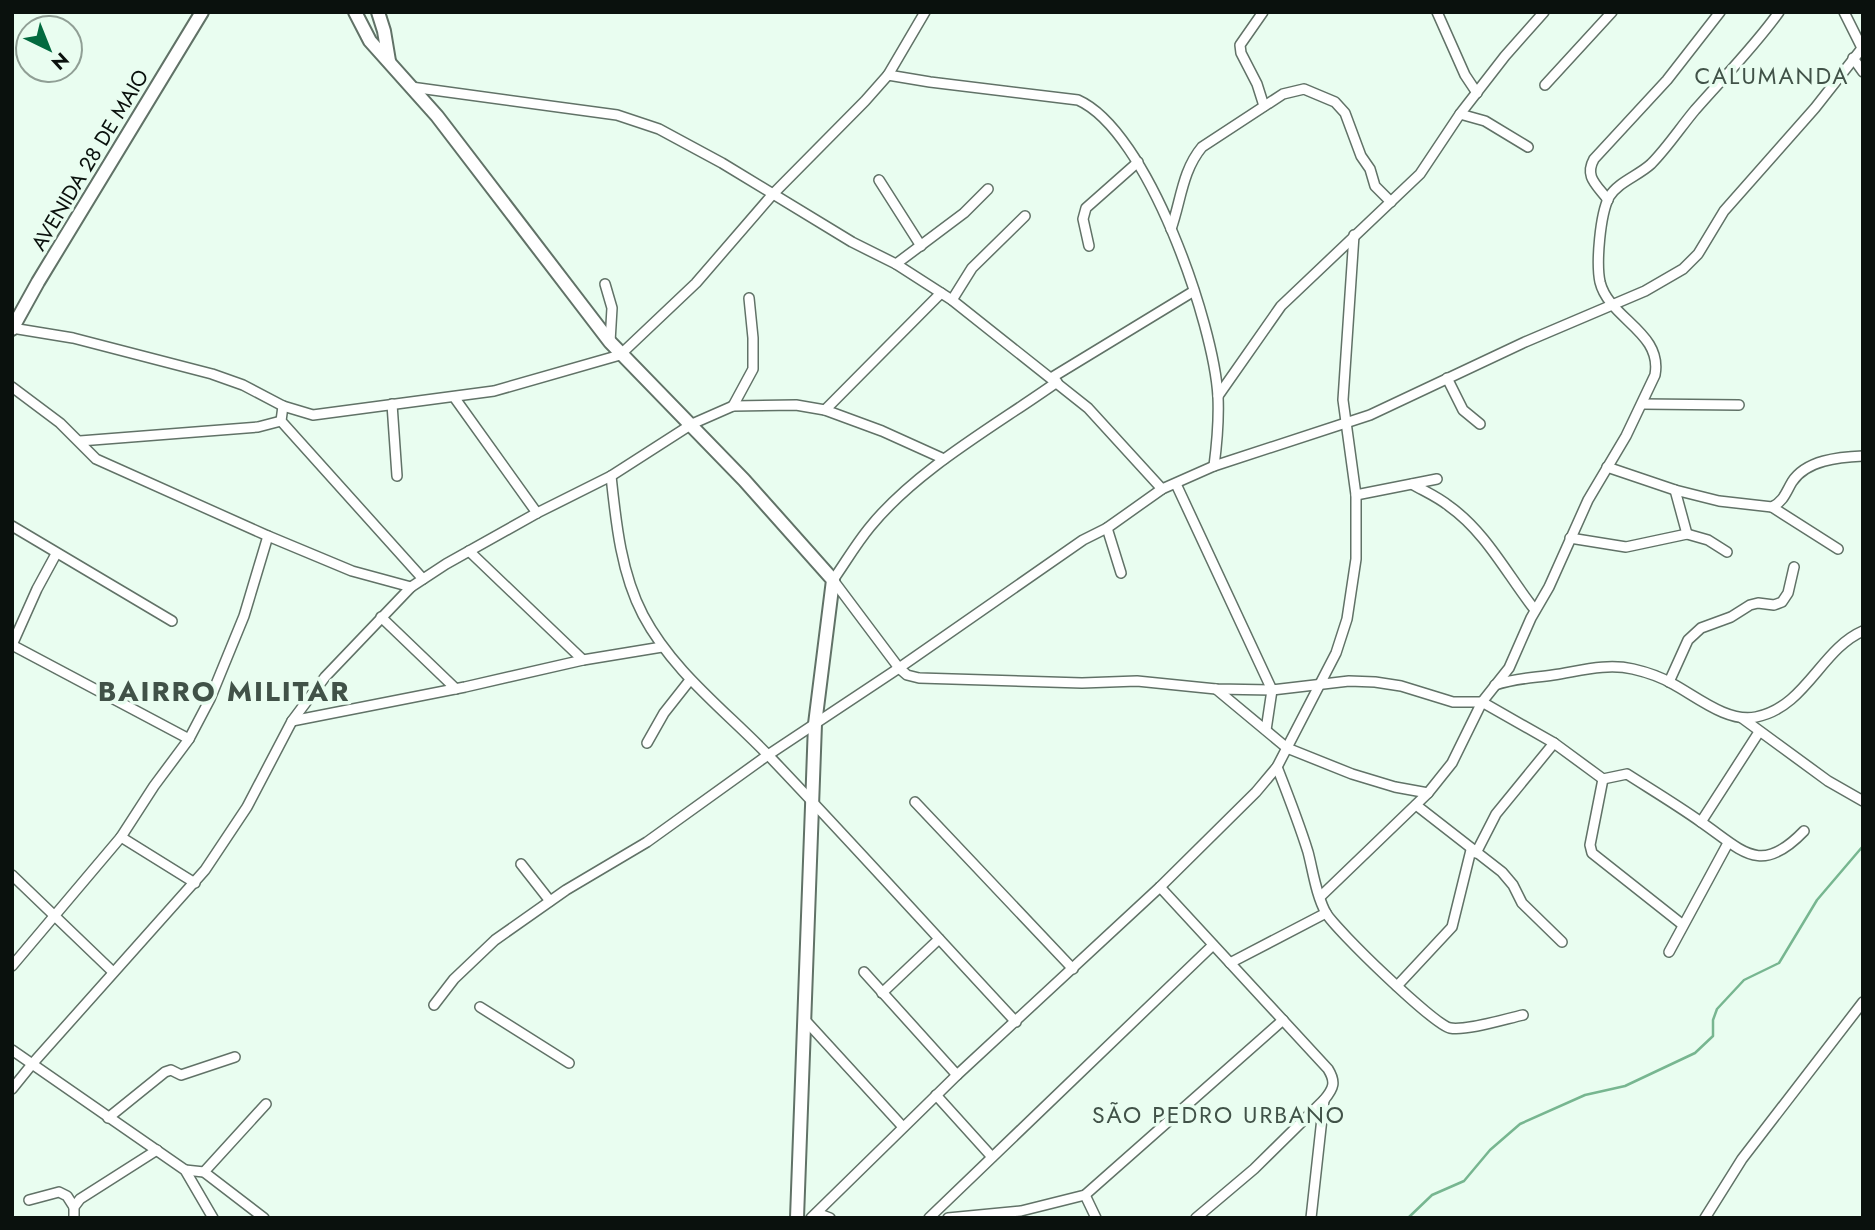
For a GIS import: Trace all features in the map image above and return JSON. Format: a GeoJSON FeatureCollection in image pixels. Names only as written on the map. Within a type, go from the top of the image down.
{"type":"FeatureCollection","features":[{"type":"Feature","properties":{"kind":"street","name":"AVENIDA 28 DE MAIO"},"geometry":{"type":"LineString","coordinates":[[12,328],[202,12]]}},
{"type":"Feature","properties":{"kind":"street"},"geometry":{"type":"LineString","coordinates":[[355,12],[370,41],[484,176],[620,355],[692,425],[833,580],[899,668],[907,674],[919,678],[1082,683],[1137,681],[1216,689],[1272,690],[1322,683],[1374,682],[1453,702],[1482,702],[1555,743],[1603,779],[1627,774],[1701,822],[1728,843],[1748,853],[1768,855],[1781,851],[1804,831]]}},
{"type":"Feature","properties":{"kind":"street"},"geometry":{"type":"LineString","coordinates":[[379,12],[389,61]]}},
{"type":"Feature","properties":{"kind":"street"},"geometry":{"type":"LineString","coordinates":[[12,328],[73,338],[212,374],[243,385],[283,406],[313,415],[494,391],[620,355],[695,283],[772,195],[865,101],[888,75],[917,17],[925,12]]}},
{"type":"Feature","properties":{"kind":"street"},"geometry":{"type":"LineString","coordinates":[[1263,12],[1240,45],[1264,106]]}},
{"type":"Feature","properties":{"kind":"street"},"geometry":{"type":"LineString","coordinates":[[1437,12],[1465,75],[1477,93]]}},
{"type":"Feature","properties":{"kind":"street"},"geometry":{"type":"LineString","coordinates":[[1218,396],[1281,306],[1420,174],[1460,114],[1505,56],[1544,12]]}},
{"type":"Feature","properties":{"kind":"street"},"geometry":{"type":"LineString","coordinates":[[1608,200],[1590,177],[1589,168],[1594,159],[1667,80],[1720,12]]}},
{"type":"Feature","properties":{"kind":"street"},"geometry":{"type":"LineString","coordinates":[[1321,897],[1359,857],[1428,793],[1452,763],[1482,702],[1509,668],[1588,500],[1642,404],[1655,375],[1656,356],[1652,348],[1601,285],[1599,271],[1603,220],[1608,200],[1613,191],[1650,164],[1761,37],[1779,12]]}},
{"type":"Feature","properties":{"kind":"street"},"geometry":{"type":"LineString","coordinates":[[433,1004],[454,979],[495,940],[550,901],[647,842],[768,755],[1162,489],[1214,466],[1370,415],[1447,377],[1645,291],[1683,269],[1698,254],[1724,211],[1815,108],[1862,47],[1844,12]]}},
{"type":"Feature","properties":{"kind":"street"},"geometry":{"type":"LineString","coordinates":[[1545,85],[1610,13]]}},
{"type":"Feature","properties":{"kind":"street"},"geometry":{"type":"LineString","coordinates":[[1853,58],[1863,72]]}},
{"type":"Feature","properties":{"kind":"street"},"geometry":{"type":"LineString","coordinates":[[888,75],[1078,100],[1098,112],[1138,162],[1150,182],[1171,229],[1205,320],[1218,396],[1214,466]]}},
{"type":"Feature","properties":{"kind":"street"},"geometry":{"type":"LineString","coordinates":[[411,87],[617,115],[659,129],[722,163],[852,242],[896,264],[952,300],[1087,408],[1162,489]]}},
{"type":"Feature","properties":{"kind":"street"},"geometry":{"type":"LineString","coordinates":[[1171,229],[1191,159],[1214,137],[1283,94],[1304,89],[1335,102],[1345,113],[1375,186],[1391,202]]}},
{"type":"Feature","properties":{"kind":"street"},"geometry":{"type":"LineString","coordinates":[[1460,114],[1485,121],[1528,147]]}},
{"type":"Feature","properties":{"kind":"street"},"geometry":{"type":"LineString","coordinates":[[1089,246],[1083,219],[1086,208],[1138,162]]}},
{"type":"Feature","properties":{"kind":"street"},"geometry":{"type":"LineString","coordinates":[[878,180],[920,246]]}},
{"type":"Feature","properties":{"kind":"street"},"geometry":{"type":"LineString","coordinates":[[896,264],[964,213],[988,189]]}},
{"type":"Feature","properties":{"kind":"street"},"geometry":{"type":"LineString","coordinates":[[952,300],[972,268],[1025,216]]}},
{"type":"Feature","properties":{"kind":"street"},"geometry":{"type":"LineString","coordinates":[[814,1216],[957,1075],[1160,887],[1256,792],[1277,766],[1287,748],[1336,653],[1347,619],[1356,559],[1356,495],[1343,400],[1354,235]]}},
{"type":"Feature","properties":{"kind":"street"},"geometry":{"type":"LineString","coordinates":[[605,284],[612,308],[610,342]]}},
{"type":"Feature","properties":{"kind":"street"},"geometry":{"type":"LineString","coordinates":[[782,1218],[797,1218],[815,724],[833,580],[870,526],[944,459],[1054,380],[1194,291]]}},
{"type":"Feature","properties":{"kind":"street"},"geometry":{"type":"LineString","coordinates":[[825,410],[941,293]]}},
{"type":"Feature","properties":{"kind":"street"},"geometry":{"type":"LineString","coordinates":[[733,406],[753,369],[753,338],[748,298]]}},
{"type":"Feature","properties":{"kind":"street"},"geometry":{"type":"LineString","coordinates":[[1447,377],[1463,410],[1479,424]]}},
{"type":"Feature","properties":{"kind":"street"},"geometry":{"type":"LineString","coordinates":[[12,387],[60,423],[96,459],[352,571],[411,587]]}},
{"type":"Feature","properties":{"kind":"street"},"geometry":{"type":"LineString","coordinates":[[454,397],[537,513]]}},
{"type":"Feature","properties":{"kind":"street"},"geometry":{"type":"LineString","coordinates":[[392,404],[397,476]]}},
{"type":"Feature","properties":{"kind":"street"},"geometry":{"type":"LineString","coordinates":[[1642,404],[1740,405]]}},
{"type":"Feature","properties":{"kind":"street"},"geometry":{"type":"LineString","coordinates":[[12,1090],[113,972],[195,883],[247,807],[292,721],[325,677],[411,587],[537,513],[611,476],[692,425],[733,406],[796,405],[825,410],[882,430],[944,459]]}},
{"type":"Feature","properties":{"kind":"street"},"geometry":{"type":"LineString","coordinates":[[283,406],[281,421],[423,579]]}},
{"type":"Feature","properties":{"kind":"street"},"geometry":{"type":"LineString","coordinates":[[80,441],[258,428],[281,421]]}},
{"type":"Feature","properties":{"kind":"street"},"geometry":{"type":"LineString","coordinates":[[1772,507],[1785,496],[1801,471],[1830,460],[1863,456]]}},
{"type":"Feature","properties":{"kind":"street"},"geometry":{"type":"LineString","coordinates":[[1607,467],[1675,490],[1719,501],[1772,507],[1838,549]]}},
{"type":"Feature","properties":{"kind":"street"},"geometry":{"type":"LineString","coordinates":[[611,476],[619,538],[630,584],[642,614],[662,647],[690,680],[768,755],[1016,1022]]}},
{"type":"Feature","properties":{"kind":"street"},"geometry":{"type":"LineString","coordinates":[[1356,495],[1437,479]]}},
{"type":"Feature","properties":{"kind":"street"},"geometry":{"type":"LineString","coordinates":[[1176,484],[1272,690],[1266,730]]}},
{"type":"Feature","properties":{"kind":"street"},"geometry":{"type":"LineString","coordinates":[[1412,484],[1450,506],[1492,548],[1535,611]]}},
{"type":"Feature","properties":{"kind":"street"},"geometry":{"type":"LineString","coordinates":[[1675,490],[1687,534]]}},
{"type":"Feature","properties":{"kind":"street"},"geometry":{"type":"LineString","coordinates":[[12,526],[172,621]]}},
{"type":"Feature","properties":{"kind":"street"},"geometry":{"type":"LineString","coordinates":[[1107,528],[1121,573]]}},
{"type":"Feature","properties":{"kind":"street"},"geometry":{"type":"LineString","coordinates":[[1570,538],[1626,547],[1687,534],[1699,536],[1727,552]]}},
{"type":"Feature","properties":{"kind":"street"},"geometry":{"type":"LineString","coordinates":[[12,966],[121,837],[189,739],[210,699],[244,616],[268,536]]}},
{"type":"Feature","properties":{"kind":"street"},"geometry":{"type":"LineString","coordinates":[[469,551],[583,660]]}},
{"type":"Feature","properties":{"kind":"street"},"geometry":{"type":"LineString","coordinates":[[56,554],[12,645],[189,739]]}},
{"type":"Feature","properties":{"kind":"street"},"geometry":{"type":"LineString","coordinates":[[1669,682],[1688,640],[1701,628],[1731,617],[1750,605],[1774,605],[1782,601],[1788,593],[1794,567]]}},
{"type":"Feature","properties":{"kind":"street"},"geometry":{"type":"LineString","coordinates":[[381,617],[456,689]]}},
{"type":"Feature","properties":{"kind":"street"},"geometry":{"type":"LineString","coordinates":[[1495,685],[1529,676],[1550,676],[1611,666],[1634,669],[1669,682],[1728,714],[1742,718],[1758,717],[1783,705],[1810,683],[1828,659],[1851,636],[1863,631]]}},
{"type":"Feature","properties":{"kind":"street"},"geometry":{"type":"LineString","coordinates":[[292,721],[456,689],[583,660],[662,647]]}},
{"type":"Feature","properties":{"kind":"street"},"geometry":{"type":"LineString","coordinates":[[648,743],[664,713],[690,680]]}},
{"type":"Feature","properties":{"kind":"street"},"geometry":{"type":"LineString","coordinates":[[1216,689],[1287,748],[1352,774],[1395,787],[1428,793]]}},
{"type":"Feature","properties":{"kind":"street"},"geometry":{"type":"LineString","coordinates":[[1742,718],[1828,781],[1863,801]]}},
{"type":"Feature","properties":{"kind":"street"},"geometry":{"type":"LineString","coordinates":[[1701,822],[1759,732]]}},
{"type":"Feature","properties":{"kind":"street"},"geometry":{"type":"LineString","coordinates":[[1397,986],[1452,927],[1473,851],[1496,814],[1555,743]]}},
{"type":"Feature","properties":{"kind":"street"},"geometry":{"type":"LineString","coordinates":[[1277,766],[1301,830],[1326,914],[1397,986],[1433,1019],[1449,1028],[1523,1015]]}},
{"type":"Feature","properties":{"kind":"street"},"geometry":{"type":"LineString","coordinates":[[1603,779],[1592,832],[1592,853],[1684,925]]}},
{"type":"Feature","properties":{"kind":"street"},"geometry":{"type":"LineString","coordinates":[[915,802],[1073,969]]}},
{"type":"Feature","properties":{"kind":"street"},"geometry":{"type":"LineString","coordinates":[[1416,805],[1502,872],[1522,903],[1562,942]]}},
{"type":"Feature","properties":{"kind":"street"},"geometry":{"type":"LineString","coordinates":[[121,837],[195,883]]}},
{"type":"Feature","properties":{"kind":"street"},"geometry":{"type":"LineString","coordinates":[[1669,952],[1728,843]]}},
{"type":"Feature","properties":{"kind":"street"},"geometry":{"type":"LineString","coordinates":[[521,864],[550,901]]}},
{"type":"Feature","properties":{"kind":"street"},"geometry":{"type":"LineString","coordinates":[[12,875],[113,972]]}},
{"type":"Feature","properties":{"kind":"street"},"geometry":{"type":"LineString","coordinates":[[1160,887],[1334,1078],[1333,1089],[1324,1100],[1254,1169],[1196,1218]]}},
{"type":"Feature","properties":{"kind":"street"},"geometry":{"type":"LineString","coordinates":[[1230,963],[1326,914]]}},
{"type":"Feature","properties":{"kind":"street"},"geometry":{"type":"LineString","coordinates":[[882,993],[939,939]]}},
{"type":"Feature","properties":{"kind":"street"},"geometry":{"type":"LineString","coordinates":[[929,1218],[1213,945]]}},
{"type":"Feature","properties":{"kind":"street"},"geometry":{"type":"LineString","coordinates":[[864,972],[957,1075]]}},
{"type":"Feature","properties":{"kind":"street"},"geometry":{"type":"LineString","coordinates":[[1706,1218],[1742,1159],[1863,1002]]}},
{"type":"Feature","properties":{"kind":"street"},"geometry":{"type":"LineString","coordinates":[[480,1007],[569,1063]]}},
{"type":"Feature","properties":{"kind":"street"},"geometry":{"type":"LineString","coordinates":[[805,1020],[903,1128]]}},
{"type":"Feature","properties":{"kind":"street"},"geometry":{"type":"LineString","coordinates":[[948,1218],[1021,1211],[1085,1195],[1283,1020]]}},
{"type":"Feature","properties":{"kind":"street"},"geometry":{"type":"LineString","coordinates":[[12,1050],[185,1170],[212,1218]]}},
{"type":"Feature","properties":{"kind":"street"},"geometry":{"type":"LineString","coordinates":[[108,1118],[165,1072],[171,1070],[181,1075],[235,1057]]}},
{"type":"Feature","properties":{"kind":"street"},"geometry":{"type":"LineString","coordinates":[[936,1095],[992,1157]]}},
{"type":"Feature","properties":{"kind":"street"},"geometry":{"type":"LineString","coordinates":[[1311,1218],[1324,1100]]}},
{"type":"Feature","properties":{"kind":"street"},"geometry":{"type":"LineString","coordinates":[[204,1172],[266,1104]]}},
{"type":"Feature","properties":{"kind":"street"},"geometry":{"type":"LineString","coordinates":[[74,1207],[80,1199],[157,1150]]}},
{"type":"Feature","properties":{"kind":"street"},"geometry":{"type":"LineString","coordinates":[[185,1170],[204,1172],[264,1218]]}},
{"type":"Feature","properties":{"kind":"street"},"geometry":{"type":"LineString","coordinates":[[29,1200],[59,1192],[67,1196],[74,1207],[74,1218]]}},
{"type":"Feature","properties":{"kind":"street"},"geometry":{"type":"LineString","coordinates":[[1085,1195],[1096,1218]]}},
{"type":"Feature","properties":{"kind":"street"},"geometry":{"type":"LineString","coordinates":[[814,1216],[830,1218]]}},
{"type":"Feature","properties":{"kind":"waterway"},"geometry":{"type":"LineString","coordinates":[[1408,1218],[1432,1195],[1464,1181],[1490,1150],[1520,1124],[1585,1095],[1625,1086],[1695,1053],[1713,1036],[1713,1020],[1717,1009],[1744,980],[1779,963],[1817,900],[1863,846]]}},
{"type":"Feature","properties":{"kind":"district","name":"CALUMANDA"},"geometry":{"type":"Point","coordinates":[1772,76]}},
{"type":"Feature","properties":{"kind":"district","name":"BAIRRO MILITAR"},"geometry":{"type":"Point","coordinates":[224,691]}},
{"type":"Feature","properties":{"kind":"district","name":"SÃO PEDRO URBANO"},"geometry":{"type":"Point","coordinates":[1219,1115]}}]}
